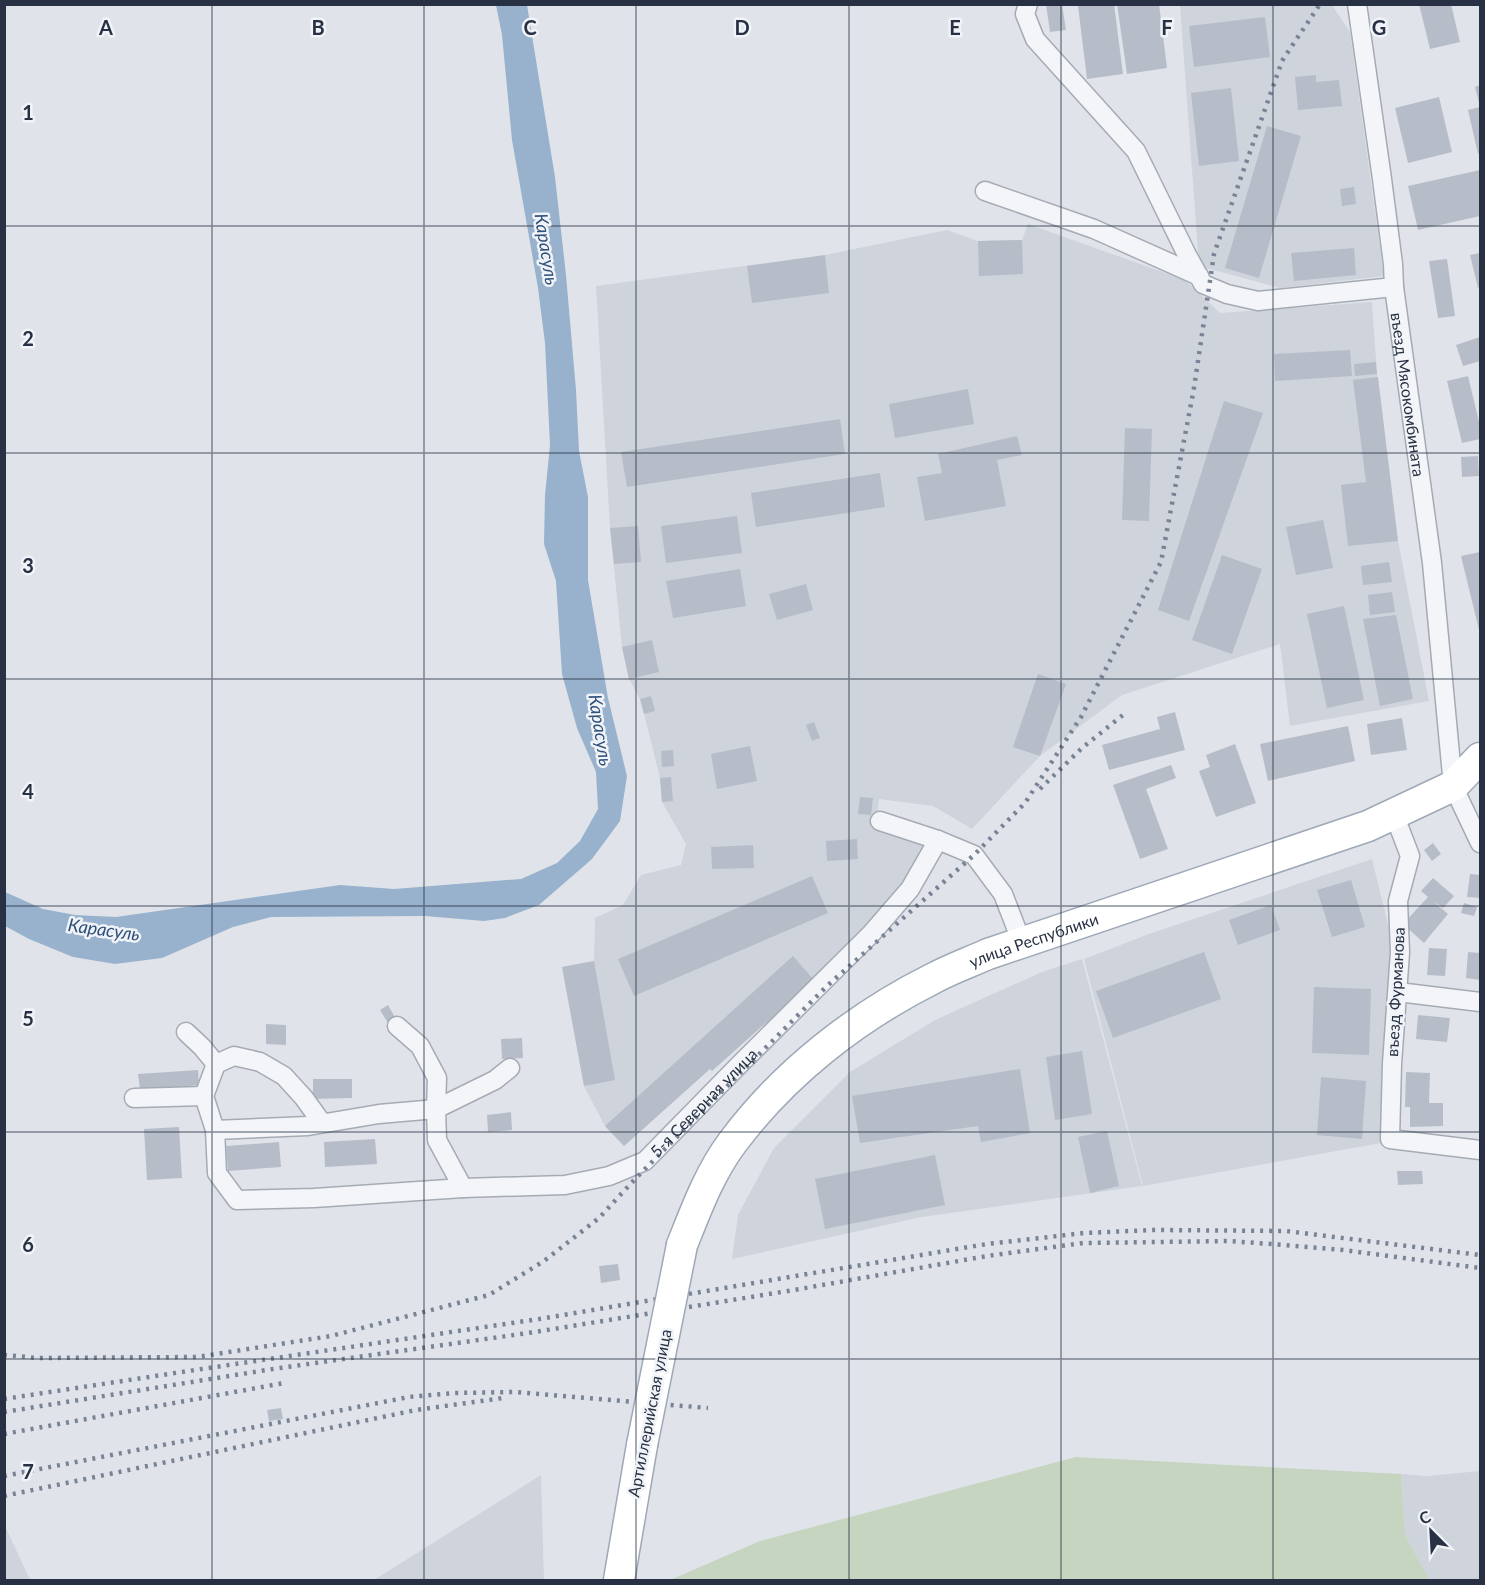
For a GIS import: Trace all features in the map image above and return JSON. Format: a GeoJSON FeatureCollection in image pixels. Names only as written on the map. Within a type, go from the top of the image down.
{"type":"FeatureCollection","features":[{"type":"Feature","properties":{"kind":"main road","name":"улица Республики"},"geometry":{"type":"LineString","coordinates":[[682,1245],[703,1192],[731,1144],[767,1102],[808,1062],[846,1031],[888,1003],[936,976],[988,954],[1368,826],[1453,786],[1480,758]]}},
{"type":"Feature","properties":{"kind":"main road","name":"Артиллерийская улица"},"geometry":{"type":"LineString","coordinates":[[619,1581],[642,1445],[682,1245]]}},
{"type":"Feature","properties":{"kind":"street"},"geometry":{"type":"LineString","coordinates":[[1028,4],[1025,14],[1035,39],[1136,151],[1203,284],[1227,294],[1258,301],[1394,287]]}},
{"type":"Feature","properties":{"kind":"street","name":"въезд Мясокомбината"},"geometry":{"type":"LineString","coordinates":[[1357,4],[1432,563],[1453,786],[1480,843]]}},
{"type":"Feature","properties":{"kind":"street"},"geometry":{"type":"LineString","coordinates":[[985,192],[1094,229],[1199,276]]}},
{"type":"Feature","properties":{"kind":"street","name":"въезд Фурманова"},"geometry":{"type":"LineString","coordinates":[[1394,814],[1410,856],[1398,902],[1400,952],[1392,1064],[1390,1139],[1480,1150]]}},
{"type":"Feature","properties":{"kind":"street"},"geometry":{"type":"LineString","coordinates":[[880,821],[938,840],[974,855],[1003,894],[1022,943]]}},
{"type":"Feature","properties":{"kind":"street","name":"5-я Северная улица"},"geometry":{"type":"LineString","coordinates":[[215,1130],[217,1173],[237,1200],[565,1185],[609,1176],[645,1161],[871,934],[910,889],[938,840]]}},
{"type":"Feature","properties":{"kind":"street"},"geometry":{"type":"LineString","coordinates":[[1398,992],[1480,1002]]}},
{"type":"Feature","properties":{"kind":"street"},"geometry":{"type":"LineString","coordinates":[[397,1026],[420,1046],[437,1078],[437,1140],[463,1188]]}},
{"type":"Feature","properties":{"kind":"street"},"geometry":{"type":"LineString","coordinates":[[186,1032],[216,1064]]}},
{"type":"Feature","properties":{"kind":"street"},"geometry":{"type":"LineString","coordinates":[[322,1124],[304,1098],[284,1076],[268,1066],[234,1056],[216,1064],[204,1096],[215,1130],[308,1126],[322,1124],[379,1114],[436,1109],[495,1080],[510,1068]]}},
{"type":"Feature","properties":{"kind":"street"},"geometry":{"type":"LineString","coordinates":[[134,1098],[204,1096]]}},
{"type":"Feature","properties":{"kind":"shaded area"},"geometry":{"type":"Polygon","coordinates":[[[1180,5],[1332,5],[1350,32],[1384,276],[1280,288],[1199,266],[1180,5]]]}},
{"type":"Feature","properties":{"kind":"shaded area"},"geometry":{"type":"Polygon","coordinates":[[[1028,224],[1185,280],[1220,313],[1372,302],[1377,374],[1398,541],[1429,701],[1290,726],[1280,644],[1122,695],[1040,756],[972,829],[933,806],[879,799],[876,829],[924,844],[899,892],[814,980],[624,1146],[605,1126],[584,1086],[562,967],[594,961],[595,918],[623,905],[641,875],[681,865],[686,844],[662,802],[660,778],[644,714],[640,699],[629,679],[622,647],[610,528],[596,286],[825,255],[947,230],[978,241],[1022,240],[1028,224]]]}},
{"type":"Feature","properties":{"kind":"shaded area"},"geometry":{"type":"Polygon","coordinates":[[[1372,859],[1395,953],[1381,1143],[1143,1186],[1084,959],[1149,934],[1372,859]]]}},
{"type":"Feature","properties":{"kind":"shaded area"},"geometry":{"type":"Polygon","coordinates":[[[1082,959],[1142,1186],[922,1217],[732,1259],[738,1215],[774,1148],[850,1072],[935,1020],[1042,972],[1082,959]]]}},
{"type":"Feature","properties":{"kind":"shaded area"},"geometry":{"type":"Polygon","coordinates":[[[1480,1471],[1480,1580],[1429,1580],[1405,1534],[1401,1474],[1427,1476],[1480,1471]]]}},
{"type":"Feature","properties":{"kind":"shaded area"},"geometry":{"type":"Polygon","coordinates":[[[541,1475],[544,1580],[374,1580],[541,1475]]]}},
{"type":"Feature","properties":{"kind":"shaded area"},"geometry":{"type":"Polygon","coordinates":[[[5,1526],[30,1580],[5,1580],[5,1526]]]}},
{"type":"Feature","properties":{"kind":"green space"},"geometry":{"type":"Polygon","coordinates":[[[1076,1457],[1401,1474],[1405,1534],[1429,1580],[670,1580],[760,1541],[1076,1457]]]}},
{"type":"Feature","properties":{"kind":"water","name":"Карасуль"},"geometry":{"type":"Polygon","coordinates":[[[496,5],[527,5],[555,177],[566,275],[579,451],[588,497],[588,580],[608,698],[627,776],[620,821],[592,859],[539,905],[505,918],[484,921],[425,916],[271,917],[233,927],[162,958],[115,964],[73,957],[29,939],[5,926],[5,892],[43,909],[75,915],[116,917],[340,885],[394,889],[521,879],[557,863],[580,841],[598,809],[596,772],[577,728],[562,674],[556,581],[544,544],[545,495],[550,445],[545,343],[538,288],[512,140],[502,35],[496,5]]]}},
{"type":"Feature","properties":{"kind":"building"},"geometry":{"type":"Polygon","coordinates":[[[1046,4],[1062,4],[1066,30],[1050,32],[1046,4]]]}},
{"type":"Feature","properties":{"kind":"building"},"geometry":{"type":"Polygon","coordinates":[[[1114,4],[1123,74],[1087,79],[1078,6],[1114,4]]]}},
{"type":"Feature","properties":{"kind":"building"},"geometry":{"type":"Polygon","coordinates":[[[1117,4],[1159,4],[1167,68],[1127,74],[1117,4]]]}},
{"type":"Feature","properties":{"kind":"building"},"geometry":{"type":"Polygon","coordinates":[[[1419,4],[1451,4],[1460,42],[1430,49],[1419,4]]]}},
{"type":"Feature","properties":{"kind":"building"},"geometry":{"type":"Polygon","coordinates":[[[1265,17],[1270,57],[1194,67],[1189,26],[1265,17]]]}},
{"type":"Feature","properties":{"kind":"building"},"geometry":{"type":"Polygon","coordinates":[[[1316,75],[1316,82],[1339,80],[1342,106],[1298,110],[1295,77],[1316,75]]]}},
{"type":"Feature","properties":{"kind":"building"},"geometry":{"type":"Polygon","coordinates":[[[1480,85],[1480,107],[1475,87],[1480,85]]]}},
{"type":"Feature","properties":{"kind":"building"},"geometry":{"type":"Polygon","coordinates":[[[1231,88],[1239,161],[1199,166],[1191,93],[1231,88]]]}},
{"type":"Feature","properties":{"kind":"building"},"geometry":{"type":"Polygon","coordinates":[[[1439,97],[1452,152],[1408,163],[1395,108],[1439,97]]]}},
{"type":"Feature","properties":{"kind":"building"},"geometry":{"type":"Polygon","coordinates":[[[1480,107],[1480,153],[1478,154],[1468,110],[1480,107]]]}},
{"type":"Feature","properties":{"kind":"building"},"geometry":{"type":"Polygon","coordinates":[[[1267,126],[1301,136],[1259,278],[1225,268],[1267,126]]]}},
{"type":"Feature","properties":{"kind":"building"},"geometry":{"type":"Polygon","coordinates":[[[1480,170],[1480,216],[1418,230],[1408,186],[1480,170]]]}},
{"type":"Feature","properties":{"kind":"building"},"geometry":{"type":"Polygon","coordinates":[[[1354,187],[1356,204],[1342,206],[1340,189],[1354,187]]]}},
{"type":"Feature","properties":{"kind":"building"},"geometry":{"type":"Polygon","coordinates":[[[1022,240],[1023,274],[979,276],[978,241],[1022,240]]]}},
{"type":"Feature","properties":{"kind":"building"},"geometry":{"type":"Polygon","coordinates":[[[1354,248],[1356,275],[1294,281],[1291,253],[1354,248]]]}},
{"type":"Feature","properties":{"kind":"building"},"geometry":{"type":"Polygon","coordinates":[[[1480,253],[1480,287],[1478,288],[1470,255],[1480,253]]]}},
{"type":"Feature","properties":{"kind":"building"},"geometry":{"type":"Polygon","coordinates":[[[825,255],[829,293],[752,303],[747,266],[825,255]]]}},
{"type":"Feature","properties":{"kind":"building"},"geometry":{"type":"Polygon","coordinates":[[[1447,259],[1455,316],[1438,318],[1429,261],[1447,259]]]}},
{"type":"Feature","properties":{"kind":"building"},"geometry":{"type":"Polygon","coordinates":[[[1480,337],[1480,361],[1463,366],[1456,345],[1480,337]]]}},
{"type":"Feature","properties":{"kind":"building"},"geometry":{"type":"Polygon","coordinates":[[[1350,350],[1352,376],[1275,381],[1274,354],[1350,350]]]}},
{"type":"Feature","properties":{"kind":"building"},"geometry":{"type":"Polygon","coordinates":[[[1376,362],[1377,374],[1355,376],[1354,364],[1376,362]]]}},
{"type":"Feature","properties":{"kind":"building"},"geometry":{"type":"Polygon","coordinates":[[[1468,376],[1480,426],[1480,439],[1462,443],[1447,381],[1468,376]]]}},
{"type":"Feature","properties":{"kind":"building"},"geometry":{"type":"Polygon","coordinates":[[[1378,377],[1398,541],[1348,546],[1341,485],[1366,482],[1353,380],[1378,377]]]}},
{"type":"Feature","properties":{"kind":"building"},"geometry":{"type":"Polygon","coordinates":[[[968,389],[974,424],[895,438],[889,404],[968,389]]]}},
{"type":"Feature","properties":{"kind":"building"},"geometry":{"type":"Polygon","coordinates":[[[1224,401],[1263,413],[1189,621],[1158,610],[1224,401]]]}},
{"type":"Feature","properties":{"kind":"building"},"geometry":{"type":"Polygon","coordinates":[[[840,419],[845,454],[627,487],[621,452],[840,419]]]}},
{"type":"Feature","properties":{"kind":"building"},"geometry":{"type":"Polygon","coordinates":[[[1125,428],[1152,429],[1149,521],[1122,520],[1125,428]]]}},
{"type":"Feature","properties":{"kind":"building"},"geometry":{"type":"Polygon","coordinates":[[[1017,436],[1022,455],[997,460],[1006,506],[925,521],[917,477],[942,473],[938,454],[1017,436]]]}},
{"type":"Feature","properties":{"kind":"building"},"geometry":{"type":"Polygon","coordinates":[[[1478,456],[1479,476],[1462,477],[1461,457],[1478,456]]]}},
{"type":"Feature","properties":{"kind":"building"},"geometry":{"type":"Polygon","coordinates":[[[880,473],[885,507],[756,527],[751,493],[880,473]]]}},
{"type":"Feature","properties":{"kind":"building"},"geometry":{"type":"Polygon","coordinates":[[[737,516],[742,553],[666,563],[661,526],[737,516]]]}},
{"type":"Feature","properties":{"kind":"building"},"geometry":{"type":"Polygon","coordinates":[[[1323,520],[1333,568],[1296,575],[1286,527],[1323,520]]]}},
{"type":"Feature","properties":{"kind":"building"},"geometry":{"type":"Polygon","coordinates":[[[638,526],[641,562],[614,564],[610,528],[638,526]]]}},
{"type":"Feature","properties":{"kind":"building"},"geometry":{"type":"Polygon","coordinates":[[[1480,552],[1480,634],[1461,556],[1480,552]]]}},
{"type":"Feature","properties":{"kind":"building"},"geometry":{"type":"Polygon","coordinates":[[[1222,555],[1262,569],[1232,654],[1192,640],[1222,555]]]}},
{"type":"Feature","properties":{"kind":"building"},"geometry":{"type":"Polygon","coordinates":[[[1389,562],[1392,582],[1363,585],[1361,566],[1389,562]]]}},
{"type":"Feature","properties":{"kind":"building"},"geometry":{"type":"Polygon","coordinates":[[[740,569],[746,606],[673,618],[666,581],[740,569]]]}},
{"type":"Feature","properties":{"kind":"building"},"geometry":{"type":"Polygon","coordinates":[[[806,584],[813,610],[777,620],[769,594],[806,584]]]}},
{"type":"Feature","properties":{"kind":"building"},"geometry":{"type":"Polygon","coordinates":[[[1392,592],[1395,612],[1370,615],[1368,595],[1392,592]]]}},
{"type":"Feature","properties":{"kind":"building"},"geometry":{"type":"Polygon","coordinates":[[[1344,606],[1364,700],[1327,708],[1307,614],[1344,606]]]}},
{"type":"Feature","properties":{"kind":"building"},"geometry":{"type":"Polygon","coordinates":[[[1396,615],[1413,699],[1380,706],[1363,619],[1396,615]]]}},
{"type":"Feature","properties":{"kind":"building"},"geometry":{"type":"Polygon","coordinates":[[[652,640],[659,672],[629,679],[622,647],[652,640]]]}},
{"type":"Feature","properties":{"kind":"building"},"geometry":{"type":"Polygon","coordinates":[[[1038,674],[1066,684],[1040,756],[1013,747],[1038,674]]]}},
{"type":"Feature","properties":{"kind":"building"},"geometry":{"type":"Polygon","coordinates":[[[651,696],[655,711],[644,714],[640,699],[651,696]]]}},
{"type":"Feature","properties":{"kind":"building"},"geometry":{"type":"Polygon","coordinates":[[[1175,712],[1185,750],[1109,770],[1102,745],[1160,729],[1157,717],[1175,712]]]}},
{"type":"Feature","properties":{"kind":"building"},"geometry":{"type":"Polygon","coordinates":[[[1402,718],[1407,750],[1371,755],[1367,724],[1402,718]]]}},
{"type":"Feature","properties":{"kind":"building"},"geometry":{"type":"Polygon","coordinates":[[[814,722],[820,738],[812,741],[806,725],[814,722]]]}},
{"type":"Feature","properties":{"kind":"building"},"geometry":{"type":"Polygon","coordinates":[[[1348,726],[1355,761],[1268,781],[1260,744],[1348,726]]]}},
{"type":"Feature","properties":{"kind":"building"},"geometry":{"type":"Polygon","coordinates":[[[1235,744],[1256,803],[1216,817],[1199,771],[1210,767],[1206,755],[1235,744]]]}},
{"type":"Feature","properties":{"kind":"building"},"geometry":{"type":"Polygon","coordinates":[[[750,746],[757,781],[717,789],[711,754],[750,746]]]}},
{"type":"Feature","properties":{"kind":"building"},"geometry":{"type":"Polygon","coordinates":[[[673,750],[674,766],[662,767],[661,751],[673,750]]]}},
{"type":"Feature","properties":{"kind":"building"},"geometry":{"type":"Polygon","coordinates":[[[1171,765],[1176,778],[1146,789],[1168,849],[1140,859],[1113,785],[1171,765]]]}},
{"type":"Feature","properties":{"kind":"building"},"geometry":{"type":"Polygon","coordinates":[[[671,777],[673,801],[662,802],[660,778],[671,777]]]}},
{"type":"Feature","properties":{"kind":"building"},"geometry":{"type":"Polygon","coordinates":[[[860,797],[873,798],[871,815],[858,814],[860,797]]]}},
{"type":"Feature","properties":{"kind":"building"},"geometry":{"type":"Polygon","coordinates":[[[857,839],[858,859],[827,861],[826,841],[857,839]]]}},
{"type":"Feature","properties":{"kind":"building"},"geometry":{"type":"Polygon","coordinates":[[[1433,843],[1441,854],[1432,861],[1424,850],[1433,843]]]}},
{"type":"Feature","properties":{"kind":"building"},"geometry":{"type":"Polygon","coordinates":[[[753,845],[754,868],[712,869],[711,847],[753,845]]]}},
{"type":"Feature","properties":{"kind":"building"},"geometry":{"type":"Polygon","coordinates":[[[1470,874],[1480,875],[1480,898],[1467,897],[1470,874]]]}},
{"type":"Feature","properties":{"kind":"building"},"geometry":{"type":"Polygon","coordinates":[[[812,876],[828,913],[634,996],[618,959],[812,876]]]}},
{"type":"Feature","properties":{"kind":"building"},"geometry":{"type":"Polygon","coordinates":[[[1433,878],[1454,896],[1443,908],[1433,901],[1448,914],[1424,943],[1403,924],[1428,897],[1421,891],[1433,878]]]}},
{"type":"Feature","properties":{"kind":"building"},"geometry":{"type":"Polygon","coordinates":[[[1351,880],[1365,927],[1332,937],[1317,890],[1351,880]]]}},
{"type":"Feature","properties":{"kind":"building"},"geometry":{"type":"Polygon","coordinates":[[[1464,903],[1477,907],[1474,916],[1461,913],[1464,903]]]}},
{"type":"Feature","properties":{"kind":"building"},"geometry":{"type":"Polygon","coordinates":[[[1271,905],[1280,930],[1238,945],[1229,920],[1271,905]]]}},
{"type":"Feature","properties":{"kind":"building"},"geometry":{"type":"Polygon","coordinates":[[[1429,948],[1447,949],[1445,976],[1427,975],[1429,948]]]}},
{"type":"Feature","properties":{"kind":"building"},"geometry":{"type":"Polygon","coordinates":[[[1204,952],[1221,999],[1113,1038],[1096,991],[1204,952]]]}},
{"type":"Feature","properties":{"kind":"building"},"geometry":{"type":"Polygon","coordinates":[[[1468,952],[1480,953],[1480,980],[1466,978],[1468,952]]]}},
{"type":"Feature","properties":{"kind":"building"},"geometry":{"type":"Polygon","coordinates":[[[793,956],[814,980],[624,1146],[605,1126],[793,956]]]}},
{"type":"Feature","properties":{"kind":"building"},"geometry":{"type":"Polygon","coordinates":[[[594,961],[615,1080],[584,1086],[562,967],[594,961]]]}},
{"type":"Feature","properties":{"kind":"building"},"geometry":{"type":"Polygon","coordinates":[[[1314,987],[1371,989],[1369,1055],[1312,1053],[1314,987]]]}},
{"type":"Feature","properties":{"kind":"building"},"geometry":{"type":"Polygon","coordinates":[[[388,1005],[396,1019],[388,1023],[380,1010],[388,1005]]]}},
{"type":"Feature","properties":{"kind":"building"},"geometry":{"type":"Polygon","coordinates":[[[1418,1015],[1450,1018],[1447,1042],[1416,1039],[1418,1015]]]}},
{"type":"Feature","properties":{"kind":"building"},"geometry":{"type":"Polygon","coordinates":[[[266,1024],[286,1025],[286,1045],[266,1044],[266,1024]]]}},
{"type":"Feature","properties":{"kind":"building"},"geometry":{"type":"Polygon","coordinates":[[[522,1038],[523,1058],[502,1059],[501,1039],[522,1038]]]}},
{"type":"Feature","properties":{"kind":"building"},"geometry":{"type":"Polygon","coordinates":[[[1082,1051],[1092,1114],[1055,1120],[1046,1057],[1082,1051]]]}},
{"type":"Feature","properties":{"kind":"building"},"geometry":{"type":"Polygon","coordinates":[[[1020,1069],[1030,1133],[981,1142],[978,1126],[860,1143],[852,1096],[1020,1069]]]}},
{"type":"Feature","properties":{"kind":"building"},"geometry":{"type":"Polygon","coordinates":[[[198,1070],[199,1085],[140,1090],[138,1074],[198,1070]]]}},
{"type":"Feature","properties":{"kind":"building"},"geometry":{"type":"Polygon","coordinates":[[[1406,1072],[1430,1073],[1429,1103],[1443,1103],[1443,1126],[1410,1127],[1410,1107],[1405,1107],[1406,1072]]]}},
{"type":"Feature","properties":{"kind":"building"},"geometry":{"type":"Polygon","coordinates":[[[1321,1077],[1366,1081],[1362,1139],[1317,1135],[1321,1077]]]}},
{"type":"Feature","properties":{"kind":"building"},"geometry":{"type":"Polygon","coordinates":[[[313,1079],[352,1079],[352,1098],[313,1099],[313,1079]]]}},
{"type":"Feature","properties":{"kind":"building"},"geometry":{"type":"Polygon","coordinates":[[[511,1112],[512,1130],[488,1132],[487,1115],[511,1112]]]}},
{"type":"Feature","properties":{"kind":"building"},"geometry":{"type":"Polygon","coordinates":[[[179,1127],[182,1178],[147,1180],[144,1129],[179,1127]]]}},
{"type":"Feature","properties":{"kind":"building"},"geometry":{"type":"Polygon","coordinates":[[[1107,1131],[1119,1186],[1090,1193],[1078,1137],[1107,1131]]]}},
{"type":"Feature","properties":{"kind":"building"},"geometry":{"type":"Polygon","coordinates":[[[375,1139],[377,1164],[325,1167],[324,1142],[375,1139]]]}},
{"type":"Feature","properties":{"kind":"building"},"geometry":{"type":"Polygon","coordinates":[[[279,1142],[281,1167],[228,1171],[226,1146],[279,1142]]]}},
{"type":"Feature","properties":{"kind":"building"},"geometry":{"type":"Polygon","coordinates":[[[935,1155],[945,1205],[825,1229],[815,1179],[935,1155]]]}},
{"type":"Feature","properties":{"kind":"building"},"geometry":{"type":"Polygon","coordinates":[[[1397,1171],[1422,1171],[1423,1184],[1398,1185],[1397,1171]]]}},
{"type":"Feature","properties":{"kind":"building"},"geometry":{"type":"Polygon","coordinates":[[[618,1264],[620,1280],[601,1283],[599,1266],[618,1264]]]}},
{"type":"Feature","properties":{"kind":"building"},"geometry":{"type":"Polygon","coordinates":[[[281,1408],[283,1419],[269,1421],[267,1410],[281,1408]]]}},
{"type":"Feature","properties":{"kind":"railway"},"geometry":{"type":"LineString","coordinates":[[4,1355],[38,1358],[197,1357],[331,1336],[489,1295],[544,1261],[599,1218],[827,986],[974,855],[1025,803],[1081,717],[1161,562],[1194,388],[1214,254],[1282,61],[1320,4]]}},
{"type":"Feature","properties":{"kind":"railway"},"geometry":{"type":"LineString","coordinates":[[1040,789],[1082,748],[1123,715]]}},
{"type":"Feature","properties":{"kind":"railway"},"geometry":{"type":"LineString","coordinates":[[4,1399],[539,1319],[987,1244],[1084,1233],[1154,1230],[1286,1231],[1480,1255]]}},
{"type":"Feature","properties":{"kind":"railway"},"geometry":{"type":"LineString","coordinates":[[4,1412],[273,1369],[535,1332],[987,1256],[1083,1243],[1228,1241],[1343,1250],[1480,1268]]}},
{"type":"Feature","properties":{"kind":"railway"},"geometry":{"type":"LineString","coordinates":[[4,1434],[284,1383]]}},
{"type":"Feature","properties":{"kind":"railway"},"geometry":{"type":"LineString","coordinates":[[4,1476],[409,1397],[454,1393],[516,1392],[708,1408]]}},
{"type":"Feature","properties":{"kind":"railway"},"geometry":{"type":"LineString","coordinates":[[4,1496],[416,1410],[503,1398]]}}]}
